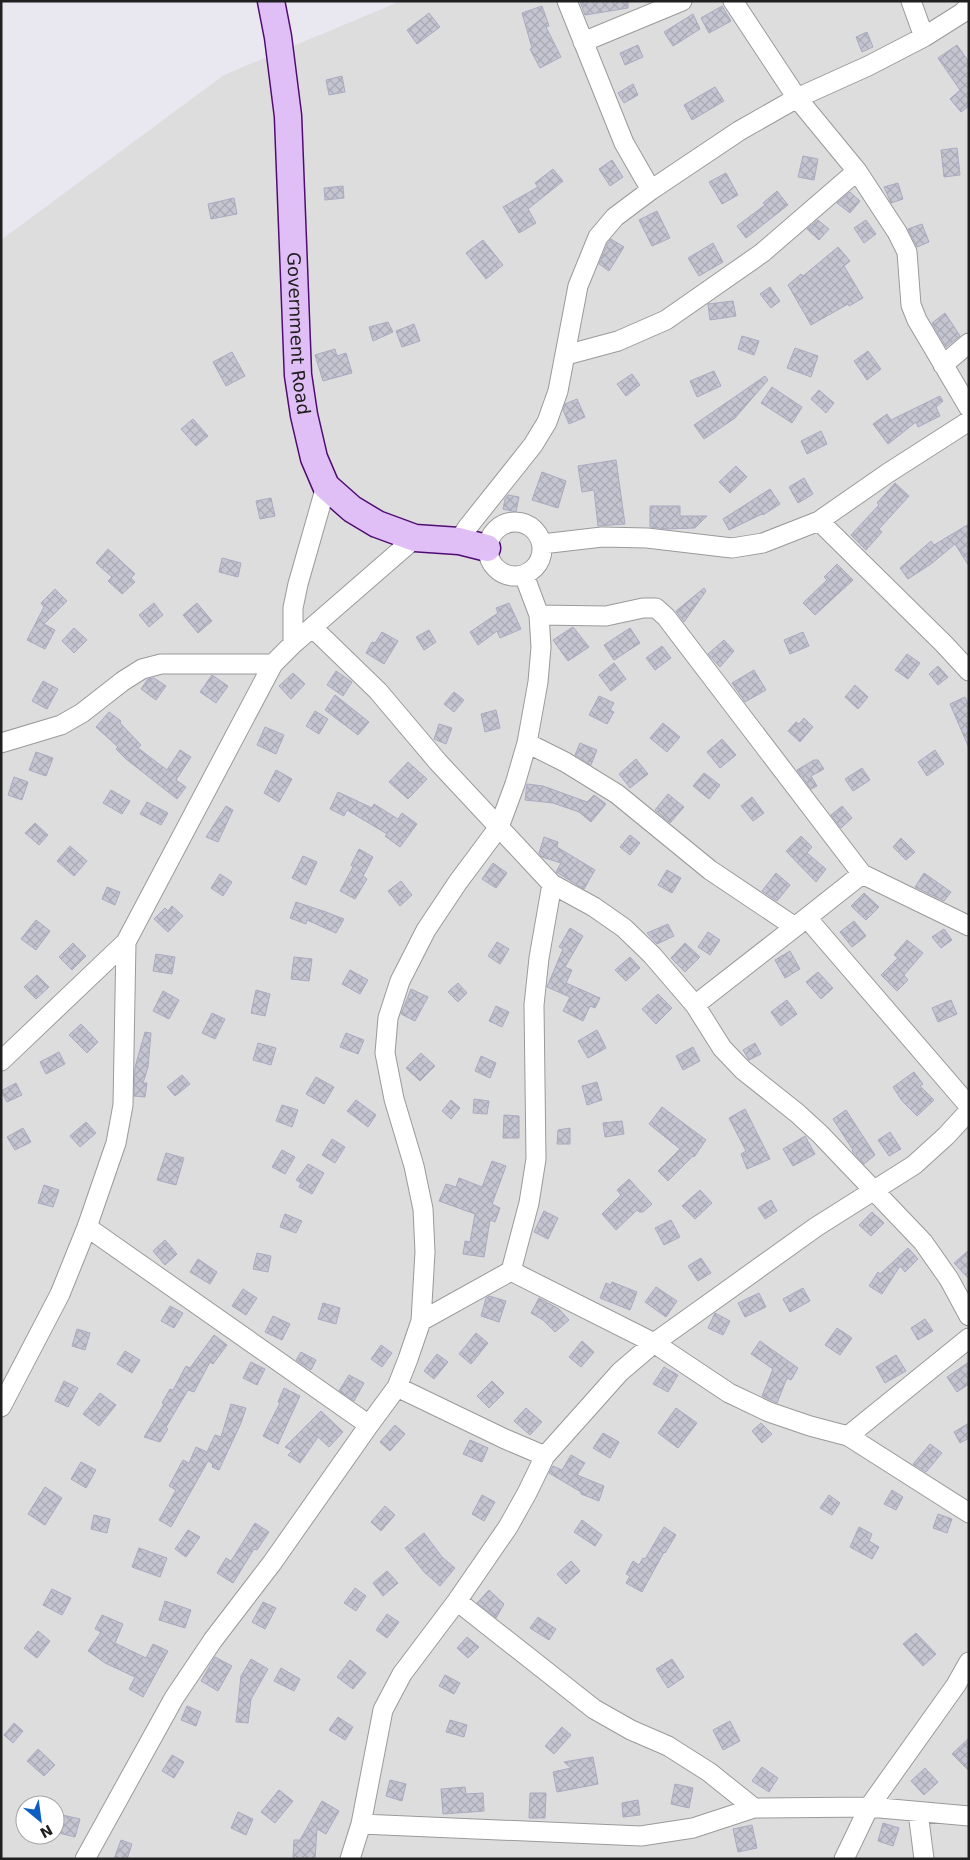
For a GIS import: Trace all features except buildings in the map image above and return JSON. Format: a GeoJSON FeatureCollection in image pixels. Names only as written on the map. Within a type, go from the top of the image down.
{"type":"FeatureCollection","features":[{"type":"Feature","properties":{"kind":"street","name":"Government Road"},"geometry":{"type":"LineString","coordinates":[[271,1],[278,38],[288,116],[298,375],[314,458],[326,486],[352,509],[378,524],[415,538],[459,541],[487,548]]}},
{"type":"Feature","properties":{"kind":"street"},"geometry":{"type":"LineString","coordinates":[[567,1],[624,143],[651,190]]}},
{"type":"Feature","properties":{"kind":"street"},"geometry":{"type":"LineString","coordinates":[[583,42],[682,1]]}},
{"type":"Feature","properties":{"kind":"street"},"geometry":{"type":"LineString","coordinates":[[733,1],[797,98],[857,171],[897,232],[907,252],[911,305],[917,320],[969,408]]}},
{"type":"Feature","properties":{"kind":"street"},"geometry":{"type":"LineString","coordinates":[[911,1],[924,37]]}},
{"type":"Feature","properties":{"kind":"street"},"geometry":{"type":"LineString","coordinates":[[459,541],[467,528],[533,445],[548,422],[558,391],[566,355],[578,286],[598,237],[615,217],[651,190],[739,131],[797,98],[868,66],[967,15]]}},
{"type":"Feature","properties":{"kind":"street"},"geometry":{"type":"LineString","coordinates":[[566,355],[618,340],[666,320],[714,289],[762,253],[857,171]]}},
{"type":"Feature","properties":{"kind":"street"},"geometry":{"type":"LineString","coordinates":[[943,365],[969,343]]}},
{"type":"Feature","properties":{"kind":"street"},"geometry":{"type":"LineString","coordinates":[[542,544],[602,537],[638,538],[732,548],[763,543],[819,520],[969,421]]}},
{"type":"Feature","properties":{"kind":"street"},"geometry":{"type":"LineString","coordinates":[[293,644],[293,608],[298,584],[326,486]]}},
{"type":"Feature","properties":{"kind":"street"},"geometry":{"type":"LineString","coordinates":[[819,520],[969,671]]}},
{"type":"Feature","properties":{"kind":"street"},"geometry":{"type":"LineString","coordinates":[[512,521],[522,522],[538,534],[542,544],[542,553],[532,570],[524,575],[511,576],[498,571],[490,561],[487,548],[489,538],[494,530],[502,524],[512,521]]}},
{"type":"Feature","properties":{"kind":"street"},"geometry":{"type":"LineString","coordinates":[[1,1062],[126,942],[273,664],[293,644],[415,538]]}},
{"type":"Feature","properties":{"kind":"street"},"geometry":{"type":"LineString","coordinates":[[86,1859],[174,1698],[213,1640],[312,1509],[369,1424],[397,1387],[421,1321],[425,1252],[423,1209],[414,1166],[394,1099],[385,1053],[388,1018],[400,981],[426,930],[458,882],[499,827],[515,784],[527,743],[538,682],[541,647],[539,615],[524,575]]}},
{"type":"Feature","properties":{"kind":"street"},"geometry":{"type":"LineString","coordinates":[[539,615],[606,616],[643,608],[656,608],[666,617],[862,874],[969,926]]}},
{"type":"Feature","properties":{"kind":"street"},"geometry":{"type":"LineString","coordinates":[[313,628],[378,690],[438,762],[552,884],[594,907],[624,928],[652,955],[695,1005],[722,1048],[743,1070],[820,1134],[923,1242],[949,1279],[969,1316]]}},
{"type":"Feature","properties":{"kind":"street"},"geometry":{"type":"LineString","coordinates":[[1,743],[61,725],[82,713],[142,668],[160,664],[273,664]]}},
{"type":"Feature","properties":{"kind":"street"},"geometry":{"type":"LineString","coordinates":[[527,743],[565,762],[617,794],[710,870],[801,922],[969,1106]]}},
{"type":"Feature","properties":{"kind":"street"},"geometry":{"type":"LineString","coordinates":[[695,1005],[862,874]]}},
{"type":"Feature","properties":{"kind":"street"},"geometry":{"type":"LineString","coordinates":[[421,1321],[511,1271],[529,1203],[536,1159],[534,1005],[539,958],[552,884]]}},
{"type":"Feature","properties":{"kind":"street"},"geometry":{"type":"LineString","coordinates":[[1,1407],[60,1294],[87,1227],[116,1143],[123,1105],[126,942]]}},
{"type":"Feature","properties":{"kind":"street"},"geometry":{"type":"LineString","coordinates":[[350,1859],[361,1824],[383,1710],[402,1674],[457,1601],[508,1527],[545,1456],[620,1372],[654,1343],[808,1232],[914,1165],[946,1136],[969,1111]]}},
{"type":"Feature","properties":{"kind":"street"},"geometry":{"type":"LineString","coordinates":[[87,1227],[369,1424]]}},
{"type":"Feature","properties":{"kind":"street"},"geometry":{"type":"LineString","coordinates":[[511,1271],[654,1343],[729,1393],[768,1412],[848,1436],[969,1513]]}},
{"type":"Feature","properties":{"kind":"street"},"geometry":{"type":"LineString","coordinates":[[848,1436],[969,1338]]}},
{"type":"Feature","properties":{"kind":"street"},"geometry":{"type":"LineString","coordinates":[[397,1387],[545,1456]]}},
{"type":"Feature","properties":{"kind":"street"},"geometry":{"type":"LineString","coordinates":[[457,1601],[594,1709],[631,1730],[668,1746],[709,1772],[754,1808]]}},
{"type":"Feature","properties":{"kind":"street"},"geometry":{"type":"LineString","coordinates":[[844,1859],[869,1807],[962,1683],[969,1662]]}},
{"type":"Feature","properties":{"kind":"street"},"geometry":{"type":"LineString","coordinates":[[361,1824],[641,1836],[693,1828],[754,1808],[869,1807],[969,1816]]}},
{"type":"Feature","properties":{"kind":"street"},"geometry":{"type":"LineString","coordinates":[[918,1812],[924,1859]]}},
{"type":"Feature","properties":{"kind":"shaded area"},"geometry":{"type":"Polygon","coordinates":[[[401,1],[969,1],[969,1859],[1,1859],[1,240],[224,75],[401,1]]]}}]}
